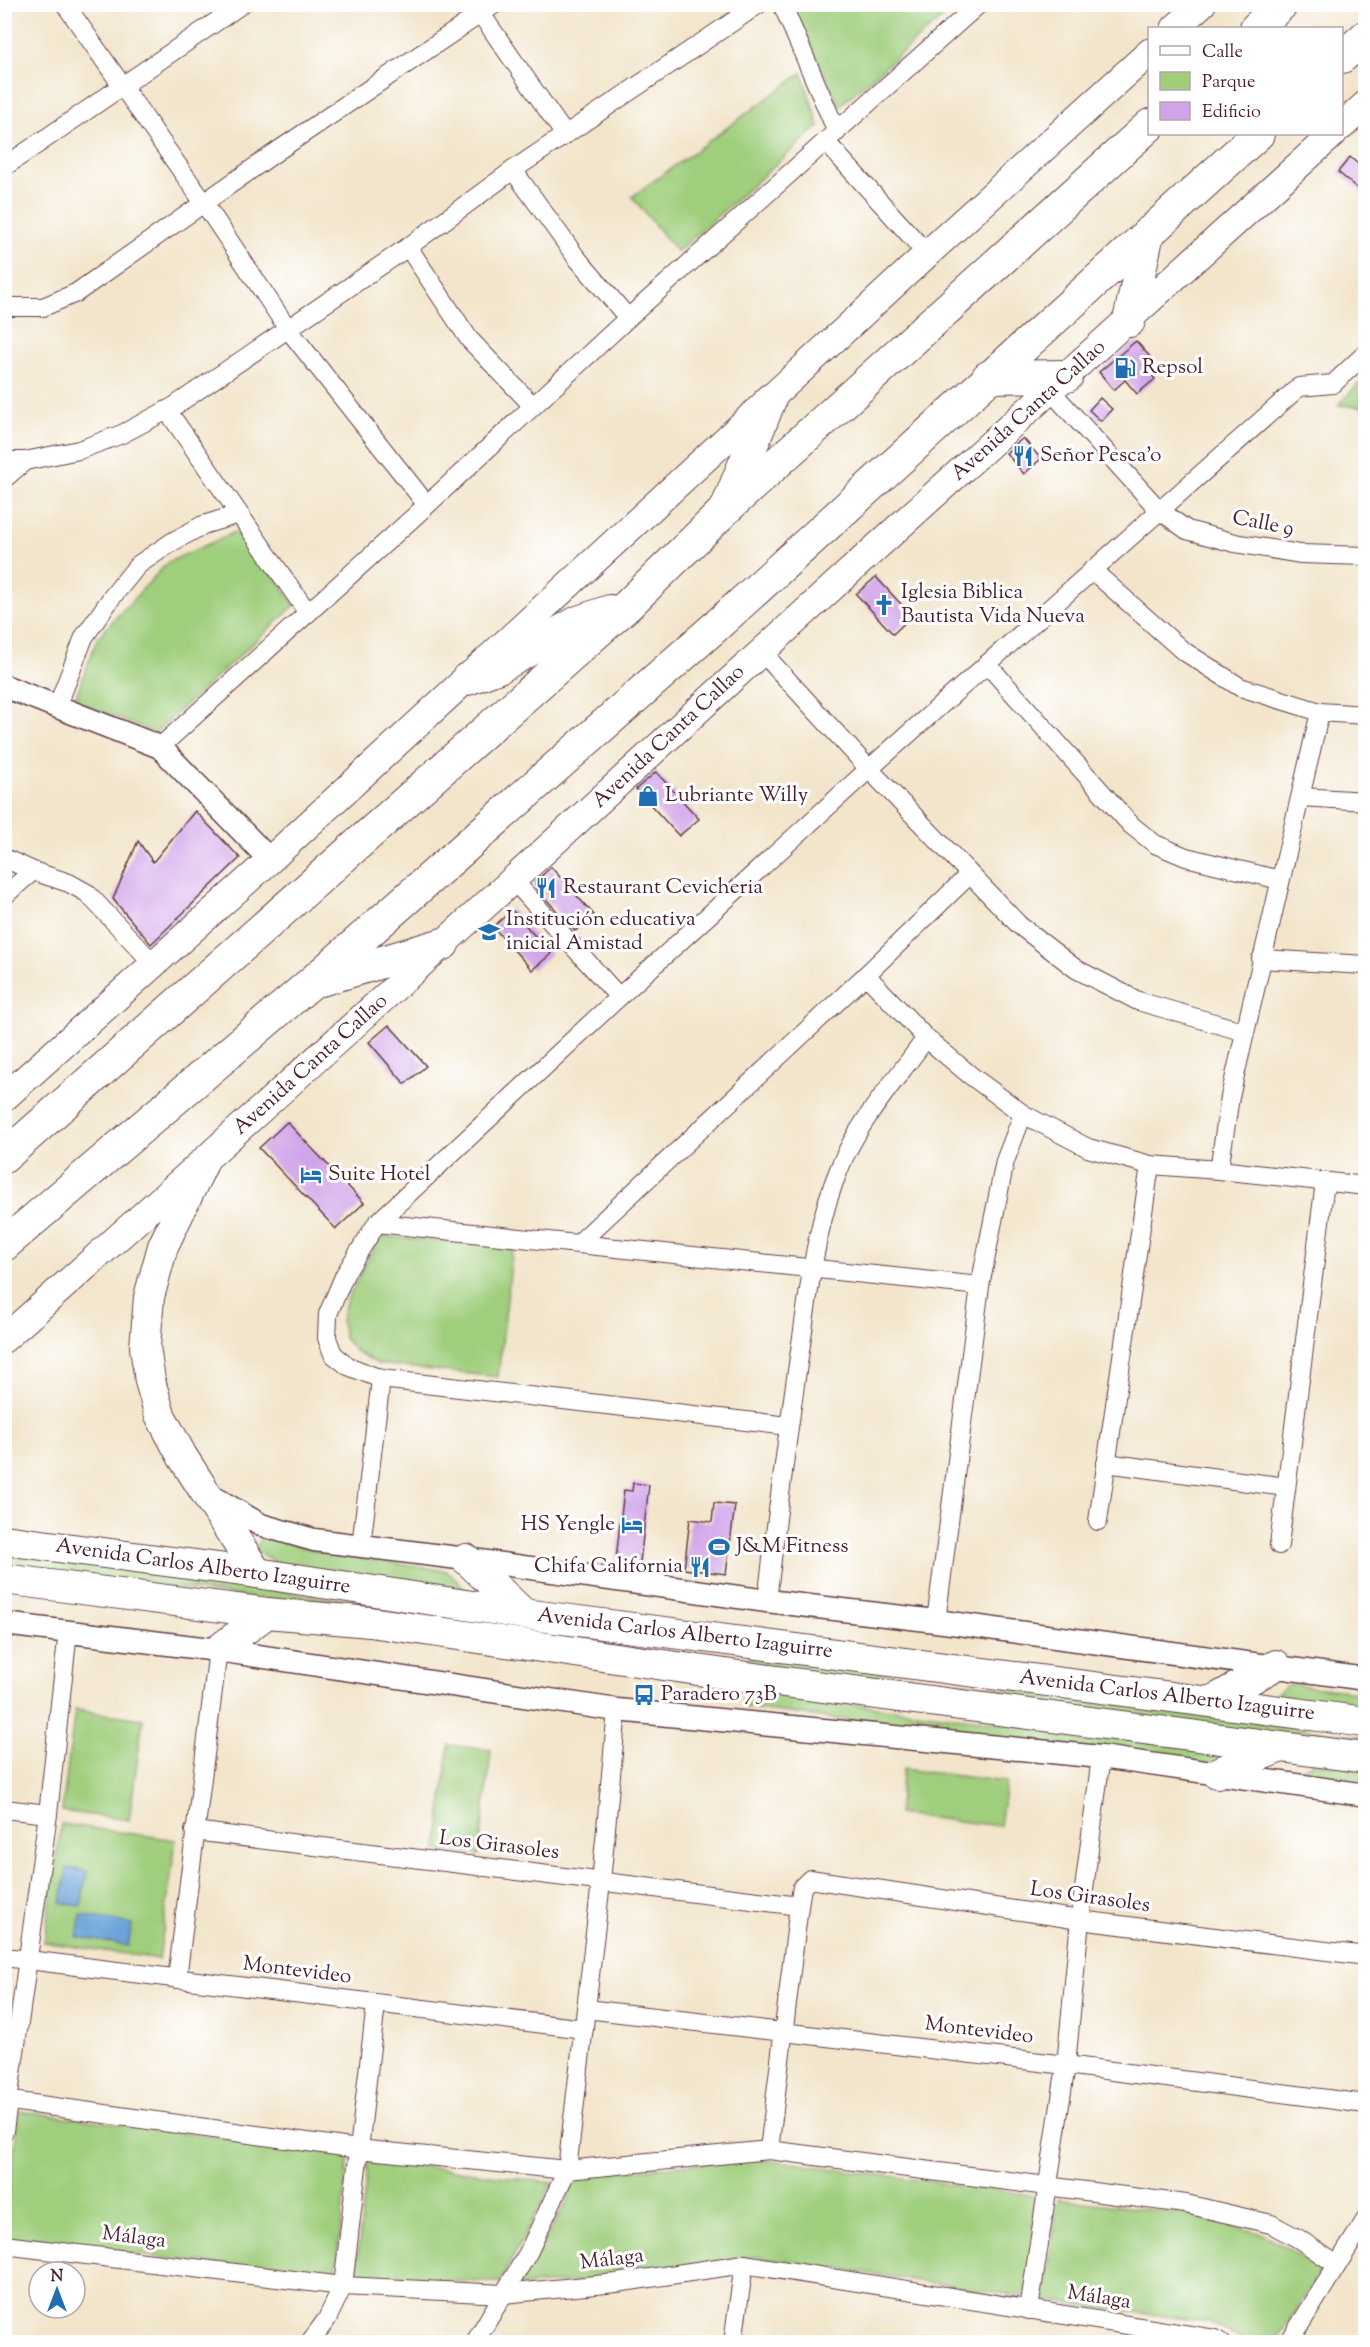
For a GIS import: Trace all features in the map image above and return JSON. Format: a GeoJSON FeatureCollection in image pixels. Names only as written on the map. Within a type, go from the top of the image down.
{"type":"FeatureCollection","features":[{"type":"Feature","properties":{"kind":"highway"},"geometry":{"type":"LineString","coordinates":[[1257,27],[1282,4]]}},
{"type":"Feature","properties":{"kind":"highway"},"geometry":{"type":"LineString","coordinates":[[1343,55],[1365,36]]}},
{"type":"Feature","properties":{"kind":"highway"},"geometry":{"type":"LineString","coordinates":[[4,1157],[628,605],[725,510],[1148,126]]}},
{"type":"Feature","properties":{"kind":"highway"},"geometry":{"type":"LineString","coordinates":[[4,1245],[311,983],[715,627],[1257,135]]}},
{"type":"Feature","properties":{"kind":"highway"},"geometry":{"type":"LineString","coordinates":[[1129,321],[1148,233]]}},
{"type":"Feature","properties":{"kind":"highway"},"geometry":{"type":"LineString","coordinates":[[988,377],[1059,384]]}},
{"type":"Feature","properties":{"kind":"highway"},"geometry":{"type":"LineString","coordinates":[[725,510],[770,400]]}},
{"type":"Feature","properties":{"kind":"highway"},"geometry":{"type":"LineString","coordinates":[[467,679],[501,666],[578,622],[628,605]]}},
{"type":"Feature","properties":{"kind":"highway"},"geometry":{"type":"LineString","coordinates":[[311,983],[443,944]]}},
{"type":"Feature","properties":{"kind":"main road"},"geometry":{"type":"LineString","coordinates":[[1176,27],[1202,4]]}},
{"type":"Feature","properties":{"kind":"main road"},"geometry":{"type":"LineString","coordinates":[[4,1098],[270,860],[1148,53]]}},
{"type":"Feature","properties":{"kind":"main road"},"geometry":{"type":"LineString","coordinates":[[1343,124],[1365,104]]}},
{"type":"Feature","properties":{"kind":"main road","name":"Avenida Canta Callao"},"geometry":{"type":"LineString","coordinates":[[4,1339],[202,1165],[762,652],[1332,135]]}},
{"type":"Feature","properties":{"kind":"main road"},"geometry":{"type":"LineString","coordinates":[[202,1165],[163,1246],[149,1297],[145,1347],[150,1382],[160,1415],[182,1456],[256,1573]]}},
{"type":"Feature","properties":{"kind":"main road","name":"Avenida Carlos Alberto Izaguirre"},"geometry":{"type":"LineString","coordinates":[[4,1540],[256,1573],[524,1614],[1365,1722]]}},
{"type":"Feature","properties":{"kind":"main road"},"geometry":{"type":"LineString","coordinates":[[466,1559],[524,1614]]}},
{"type":"Feature","properties":{"kind":"main road","name":"Avenida Carlos Alberto Izaguirre"},"geometry":{"type":"LineString","coordinates":[[4,1579],[267,1613],[370,1622],[732,1676],[1365,1758]]}},
{"type":"Feature","properties":{"kind":"main road"},"geometry":{"type":"LineString","coordinates":[[370,1622],[381,1612],[378,1598],[373,1591]]}},
{"type":"Feature","properties":{"kind":"main road"},"geometry":{"type":"LineString","coordinates":[[218,1650],[267,1613]]}},
{"type":"Feature","properties":{"kind":"main road"},"geometry":{"type":"LineString","coordinates":[[1212,1701],[1276,1665]]}},
{"type":"Feature","properties":{"kind":"main road"},"geometry":{"type":"LineString","coordinates":[[934,1701],[929,1692],[929,1679],[936,1672],[947,1667]]}},
{"type":"Feature","properties":{"kind":"main road"},"geometry":{"type":"LineString","coordinates":[[1217,1773],[1284,1746]]}},
{"type":"Feature","properties":{"kind":"street"},"geometry":{"type":"LineString","coordinates":[[65,4],[204,203],[288,329],[427,505]]}},
{"type":"Feature","properties":{"kind":"street"},"geometry":{"type":"LineString","coordinates":[[4,167],[243,4]]}},
{"type":"Feature","properties":{"kind":"street"},"geometry":{"type":"LineString","coordinates":[[4,461],[25,461],[79,450],[98,444],[167,410],[408,247],[513,170],[759,4]]}},
{"type":"Feature","properties":{"kind":"street"},"geometry":{"type":"LineString","coordinates":[[782,4],[832,137],[927,254]]}},
{"type":"Feature","properties":{"kind":"street"},"geometry":{"type":"LineString","coordinates":[[160,747],[427,505],[628,318],[979,4]]}},
{"type":"Feature","properties":{"kind":"street"},"geometry":{"type":"LineString","coordinates":[[4,307],[43,307],[66,298],[488,9],[565,135]]}},
{"type":"Feature","properties":{"kind":"street"},"geometry":{"type":"LineString","coordinates":[[513,170],[576,256],[628,318]]}},
{"type":"Feature","properties":{"kind":"street"},"geometry":{"type":"LineString","coordinates":[[408,247],[469,339],[533,406]]}},
{"type":"Feature","properties":{"kind":"street"},"geometry":{"type":"LineString","coordinates":[[789,1426],[381,1379],[348,1366],[333,1354],[327,1338],[328,1314],[345,1274],[377,1223],[619,997],[869,769],[1299,387],[1334,384],[1365,353]]}},
{"type":"Feature","properties":{"kind":"street","name":"Calle 9"},"geometry":{"type":"LineString","coordinates":[[1059,384],[1159,510],[1187,530],[1235,543],[1300,554],[1365,556]]}},
{"type":"Feature","properties":{"kind":"street"},"geometry":{"type":"LineString","coordinates":[[167,410],[308,613]]}},
{"type":"Feature","properties":{"kind":"street"},"geometry":{"type":"LineString","coordinates":[[4,479],[25,461]]}},
{"type":"Feature","properties":{"kind":"street"},"geometry":{"type":"LineString","coordinates":[[57,707],[84,638],[112,597],[138,565],[203,525],[239,514]]}},
{"type":"Feature","properties":{"kind":"street"},"geometry":{"type":"LineString","coordinates":[[1092,570],[1182,650],[1240,687],[1320,712],[1365,715]]}},
{"type":"Feature","properties":{"kind":"street"},"geometry":{"type":"LineString","coordinates":[[762,652],[869,769],[1019,925],[1076,969],[1138,1001],[1245,1032]]}},
{"type":"Feature","properties":{"kind":"street"},"geometry":{"type":"LineString","coordinates":[[987,664],[1131,825],[1155,844],[1186,857],[1280,880]]}},
{"type":"Feature","properties":{"kind":"street"},"geometry":{"type":"LineString","coordinates":[[4,686],[160,747],[270,860]]}},
{"type":"Feature","properties":{"kind":"street"},"geometry":{"type":"LineString","coordinates":[[1220,1170],[1230,1096],[1320,712]]}},
{"type":"Feature","properties":{"kind":"street"},"geometry":{"type":"LineString","coordinates":[[1301,797],[1365,801]]}},
{"type":"Feature","properties":{"kind":"street"},"geometry":{"type":"LineString","coordinates":[[4,858],[69,883],[87,893],[153,963]]}},
{"type":"Feature","properties":{"kind":"street"},"geometry":{"type":"LineString","coordinates":[[4,896],[33,871]]}},
{"type":"Feature","properties":{"kind":"street"},"geometry":{"type":"LineString","coordinates":[[580,1242],[866,975],[970,874]]}},
{"type":"Feature","properties":{"kind":"street"},"geometry":{"type":"LineString","coordinates":[[514,881],[619,997]]}},
{"type":"Feature","properties":{"kind":"street"},"geometry":{"type":"LineString","coordinates":[[1261,959],[1365,965]]}},
{"type":"Feature","properties":{"kind":"street"},"geometry":{"type":"LineString","coordinates":[[866,975],[926,1038],[1023,1114],[1088,1148],[1150,1165],[1220,1170],[1365,1186]]}},
{"type":"Feature","properties":{"kind":"street"},"geometry":{"type":"LineString","coordinates":[[767,1601],[789,1426],[812,1267],[823,1213],[840,1165],[865,1124],[926,1038]]}},
{"type":"Feature","properties":{"kind":"street"},"geometry":{"type":"LineString","coordinates":[[936,1621],[980,1286],[1005,1161],[1023,1114]]}},
{"type":"Feature","properties":{"kind":"street"},"geometry":{"type":"LineString","coordinates":[[1098,1521],[1150,1165]]}},
{"type":"Feature","properties":{"kind":"street"},"geometry":{"type":"LineString","coordinates":[[1279,1545],[1324,1182]]}},
{"type":"Feature","properties":{"kind":"street"},"geometry":{"type":"LineString","coordinates":[[377,1223],[580,1242],[980,1286]]}},
{"type":"Feature","properties":{"kind":"street"},"geometry":{"type":"LineString","coordinates":[[361,1546],[381,1379]]}},
{"type":"Feature","properties":{"kind":"street"},"geometry":{"type":"LineString","coordinates":[[1106,1463],[1286,1487]]}},
{"type":"Feature","properties":{"kind":"street","name":"Avenida Carlos Alberto Izaguirre"},"geometry":{"type":"LineString","coordinates":[[207,1494],[261,1525],[314,1540],[767,1601],[1276,1665],[1365,1679]]}},
{"type":"Feature","properties":{"kind":"street"},"geometry":{"type":"LineString","coordinates":[[4,1624],[218,1650],[617,1710],[1101,1757],[1365,1795]]}},
{"type":"Feature","properties":{"kind":"street"},"geometry":{"type":"LineString","coordinates":[[4,2131],[6,2100],[48,1814],[68,1631]]}},
{"type":"Feature","properties":{"kind":"street"},"geometry":{"type":"LineString","coordinates":[[177,1979],[218,1650]]}},
{"type":"Feature","properties":{"kind":"street"},"geometry":{"type":"LineString","coordinates":[[475,2343],[528,2253],[567,2170],[601,1882],[617,1710]]}},
{"type":"Feature","properties":{"kind":"street"},"geometry":{"type":"LineString","coordinates":[[1029,2310],[1066,2065],[1080,1920],[1101,1757]]}},
{"type":"Feature","properties":{"kind":"street"},"geometry":{"type":"LineString","coordinates":[[4,1809],[48,1814]]}},
{"type":"Feature","properties":{"kind":"street","name":"Los Girasoles"},"geometry":{"type":"LineString","coordinates":[[194,1831],[799,1905],[801,1887],[810,1879],[1080,1920],[1365,1956]]}},
{"type":"Feature","properties":{"kind":"street"},"geometry":{"type":"LineString","coordinates":[[769,2150],[799,1905]]}},
{"type":"Feature","properties":{"kind":"street","name":"Montevideo"},"geometry":{"type":"LineString","coordinates":[[4,1957],[584,2028]]}},
{"type":"Feature","properties":{"kind":"street"},"geometry":{"type":"LineString","coordinates":[[310,2343],[327,2319],[343,2286],[376,2004]]}},
{"type":"Feature","properties":{"kind":"street","name":"Montevideo"},"geometry":{"type":"LineString","coordinates":[[586,2009],[783,2030],[1365,2104]]}},
{"type":"Feature","properties":{"kind":"street"},"geometry":{"type":"LineString","coordinates":[[6,2100],[358,2149],[567,2170],[769,2150],[1186,2204],[1271,2224],[1299,2239],[1337,2265]]}},
{"type":"Feature","properties":{"kind":"street"},"geometry":{"type":"LineString","coordinates":[[1289,2343],[1365,2219]]}},
{"type":"Feature","properties":{"kind":"street","name":"Málaga"},"geometry":{"type":"LineString","coordinates":[[4,2245],[343,2286],[503,2294],[616,2283],[744,2264],[1215,2340],[1220,2343]]}},
{"type":"Feature","properties":{"kind":"street"},"geometry":{"type":"LineString","coordinates":[[733,2343],[744,2264]]}},
{"type":"Feature","properties":{"kind":"green space"},"geometry":{"type":"Polygon","coordinates":[[[792,5],[957,5],[839,106],[792,5]]]}},
{"type":"Feature","properties":{"kind":"green space"},"geometry":{"type":"Polygon","coordinates":[[[802,73],[819,126],[677,252],[632,197],[802,73]]]}},
{"type":"Feature","properties":{"kind":"green space"},"geometry":{"type":"Polygon","coordinates":[[[1365,377],[1365,407],[1338,405],[1365,377]]]}},
{"type":"Feature","properties":{"kind":"green space"},"geometry":{"type":"Polygon","coordinates":[[[242,529],[295,605],[155,733],[74,701],[98,637],[168,562],[242,529]]]}},
{"type":"Feature","properties":{"kind":"green space"},"geometry":{"type":"Polygon","coordinates":[[[380,1236],[513,1247],[498,1377],[378,1364],[355,1351],[344,1338],[341,1321],[346,1302],[380,1236]]]}},
{"type":"Feature","properties":{"kind":"green space"},"geometry":{"type":"Polygon","coordinates":[[[264,1534],[320,1552],[447,1571],[474,1597],[304,1578],[254,1550],[264,1534]]]}},
{"type":"Feature","properties":{"kind":"green space"},"geometry":{"type":"Polygon","coordinates":[[[5,1550],[368,1604],[358,1611],[5,1566],[5,1550]]]}},
{"type":"Feature","properties":{"kind":"green space"},"geometry":{"type":"Polygon","coordinates":[[[750,1655],[912,1677],[910,1688],[748,1666],[750,1655]]]}},
{"type":"Feature","properties":{"kind":"green space"},"geometry":{"type":"Polygon","coordinates":[[[958,1682],[1365,1737],[1365,1750],[957,1696],[958,1682]]]}},
{"type":"Feature","properties":{"kind":"green space"},"geometry":{"type":"Polygon","coordinates":[[[1289,1684],[1365,1693],[1365,1708],[1273,1696],[1289,1684]]]}},
{"type":"Feature","properties":{"kind":"green space"},"geometry":{"type":"Polygon","coordinates":[[[744,1690],[1255,1755],[1233,1769],[742,1707],[744,1690]]]}},
{"type":"Feature","properties":{"kind":"green space"},"geometry":{"type":"Polygon","coordinates":[[[75,1710],[143,1719],[129,1820],[62,1811],[75,1710]]]}},
{"type":"Feature","properties":{"kind":"green space"},"geometry":{"type":"Polygon","coordinates":[[[449,1745],[491,1750],[479,1855],[437,1850],[449,1745]]]}},
{"type":"Feature","properties":{"kind":"green space"},"geometry":{"type":"Polygon","coordinates":[[[1314,1762],[1365,1770],[1365,1785],[1292,1774],[1314,1762]]]}},
{"type":"Feature","properties":{"kind":"green space"},"geometry":{"type":"Polygon","coordinates":[[[903,1769],[1006,1782],[1000,1826],[898,1814],[903,1769]]]}},
{"type":"Feature","properties":{"kind":"green space"},"geometry":{"type":"Polygon","coordinates":[[[61,1824],[176,1840],[159,1959],[44,1942],[61,1824]]]}},
{"type":"Feature","properties":{"kind":"green space"},"geometry":{"type":"Polygon","coordinates":[[[19,2111],[349,2154],[335,2279],[5,2238],[19,2111]]]}},
{"type":"Feature","properties":{"kind":"green space"},"geometry":{"type":"Polygon","coordinates":[[[754,2158],[1039,2196],[1025,2297],[759,2257],[737,2258],[633,2278],[518,2286],[568,2200],[574,2176],[754,2158]]]}},
{"type":"Feature","properties":{"kind":"green space"},"geometry":{"type":"Polygon","coordinates":[[[368,2159],[552,2183],[500,2282],[355,2280],[368,2159]]]}},
{"type":"Feature","properties":{"kind":"green space"},"geometry":{"type":"Polygon","coordinates":[[[1058,2199],[1179,2213],[1263,2234],[1322,2269],[1276,2342],[1246,2342],[1209,2322],[1044,2300],[1058,2199]]]}},
{"type":"Feature","properties":{"kind":"water"},"geometry":{"type":"Polygon","coordinates":[[[67,1868],[87,1871],[81,1906],[61,1903],[67,1868]]]}},
{"type":"Feature","properties":{"kind":"water"},"geometry":{"type":"Polygon","coordinates":[[[81,1915],[132,1924],[128,1946],[77,1937],[81,1915]]]}},
{"type":"Feature","properties":{"kind":"building"},"geometry":{"type":"Polygon","coordinates":[[[1350,157],[1365,170],[1365,195],[1338,172],[1350,157]]]}},
{"type":"Feature","properties":{"kind":"building","name":"Repsol"},"geometry":{"type":"Polygon","coordinates":[[[1136,341],[1151,358],[1143,365],[1155,379],[1137,394],[1125,380],[1114,390],[1099,372],[1136,341]]]}},
{"type":"Feature","properties":{"kind":"building","name":"Repsol"},"geometry":{"type":"Polygon","coordinates":[[[1100,398],[1112,409],[1101,421],[1089,410],[1100,398]]]}},
{"type":"Feature","properties":{"kind":"building","name":"Señor Pesca'o"},"geometry":{"type":"Polygon","coordinates":[[[1023,438],[1041,459],[1024,474],[1006,453],[1023,438]]]}},
{"type":"Feature","properties":{"kind":"building","name":"Iglesia Biblica Bautista Vida Nueva"},"geometry":{"type":"Polygon","coordinates":[[[876,577],[912,616],[893,634],[856,594],[876,577]]]}},
{"type":"Feature","properties":{"kind":"building"},"geometry":{"type":"Polygon","coordinates":[[[656,772],[699,819],[679,836],[636,789],[656,772]]]}},
{"type":"Feature","properties":{"kind":"building"},"geometry":{"type":"Polygon","coordinates":[[[195,811],[240,858],[151,944],[113,899],[138,841],[153,862],[195,811]]]}},
{"type":"Feature","properties":{"kind":"building"},"geometry":{"type":"Polygon","coordinates":[[[551,867],[594,915],[575,931],[536,888],[535,882],[551,867]]]}},
{"type":"Feature","properties":{"kind":"building"},"geometry":{"type":"Polygon","coordinates":[[[512,910],[551,954],[532,970],[493,927],[512,910]]]}},
{"type":"Feature","properties":{"kind":"building"},"geometry":{"type":"Polygon","coordinates":[[[389,1025],[426,1066],[405,1084],[369,1042],[389,1025]]]}},
{"type":"Feature","properties":{"kind":"building","name":"Suite Hotel"},"geometry":{"type":"Polygon","coordinates":[[[287,1122],[364,1203],[336,1229],[259,1148],[287,1122]]]}},
{"type":"Feature","properties":{"kind":"building","name":"HS Yengle"},"geometry":{"type":"Polygon","coordinates":[[[633,1483],[649,1485],[640,1562],[616,1559],[624,1490],[632,1491],[633,1483]]]}},
{"type":"Feature","properties":{"kind":"building"},"geometry":{"type":"Polygon","coordinates":[[[714,1503],[735,1505],[726,1574],[684,1569],[690,1519],[712,1522],[714,1503]]]}},
{"type":"Feature","properties":{"kind":"place","name":"Repsol"},"geometry":{"type":"Point","coordinates":[1125,368]}},
{"type":"Feature","properties":{"kind":"place","name":"Señor Pesca'o"},"geometry":{"type":"Point","coordinates":[1023,456]}},
{"type":"Feature","properties":{"kind":"place","name":"Iglesia Biblica Bautista Vida Nueva"},"geometry":{"type":"Point","coordinates":[884,605]}},
{"type":"Feature","properties":{"kind":"place","name":"Lubriante Willy"},"geometry":{"type":"Point","coordinates":[648,796]}},
{"type":"Feature","properties":{"kind":"place","name":"Restaurant Cevicheria"},"geometry":{"type":"Point","coordinates":[546,888]}},
{"type":"Feature","properties":{"kind":"place","name":"Institución educativa inicial Amistad"},"geometry":{"type":"Point","coordinates":[489,932]}},
{"type":"Feature","properties":{"kind":"place","name":"Suite Hotel"},"geometry":{"type":"Point","coordinates":[311,1175]}},
{"type":"Feature","properties":{"kind":"place","name":"HS Yengle"},"geometry":{"type":"Point","coordinates":[632,1525]}},
{"type":"Feature","properties":{"kind":"place","name":"J&M Fitness"},"geometry":{"type":"Point","coordinates":[719,1547]}},
{"type":"Feature","properties":{"kind":"place","name":"Chifa California"},"geometry":{"type":"Point","coordinates":[700,1567]}},
{"type":"Feature","properties":{"kind":"place","name":"Paradero 73B"},"geometry":{"type":"Point","coordinates":[644,1695]}}]}
